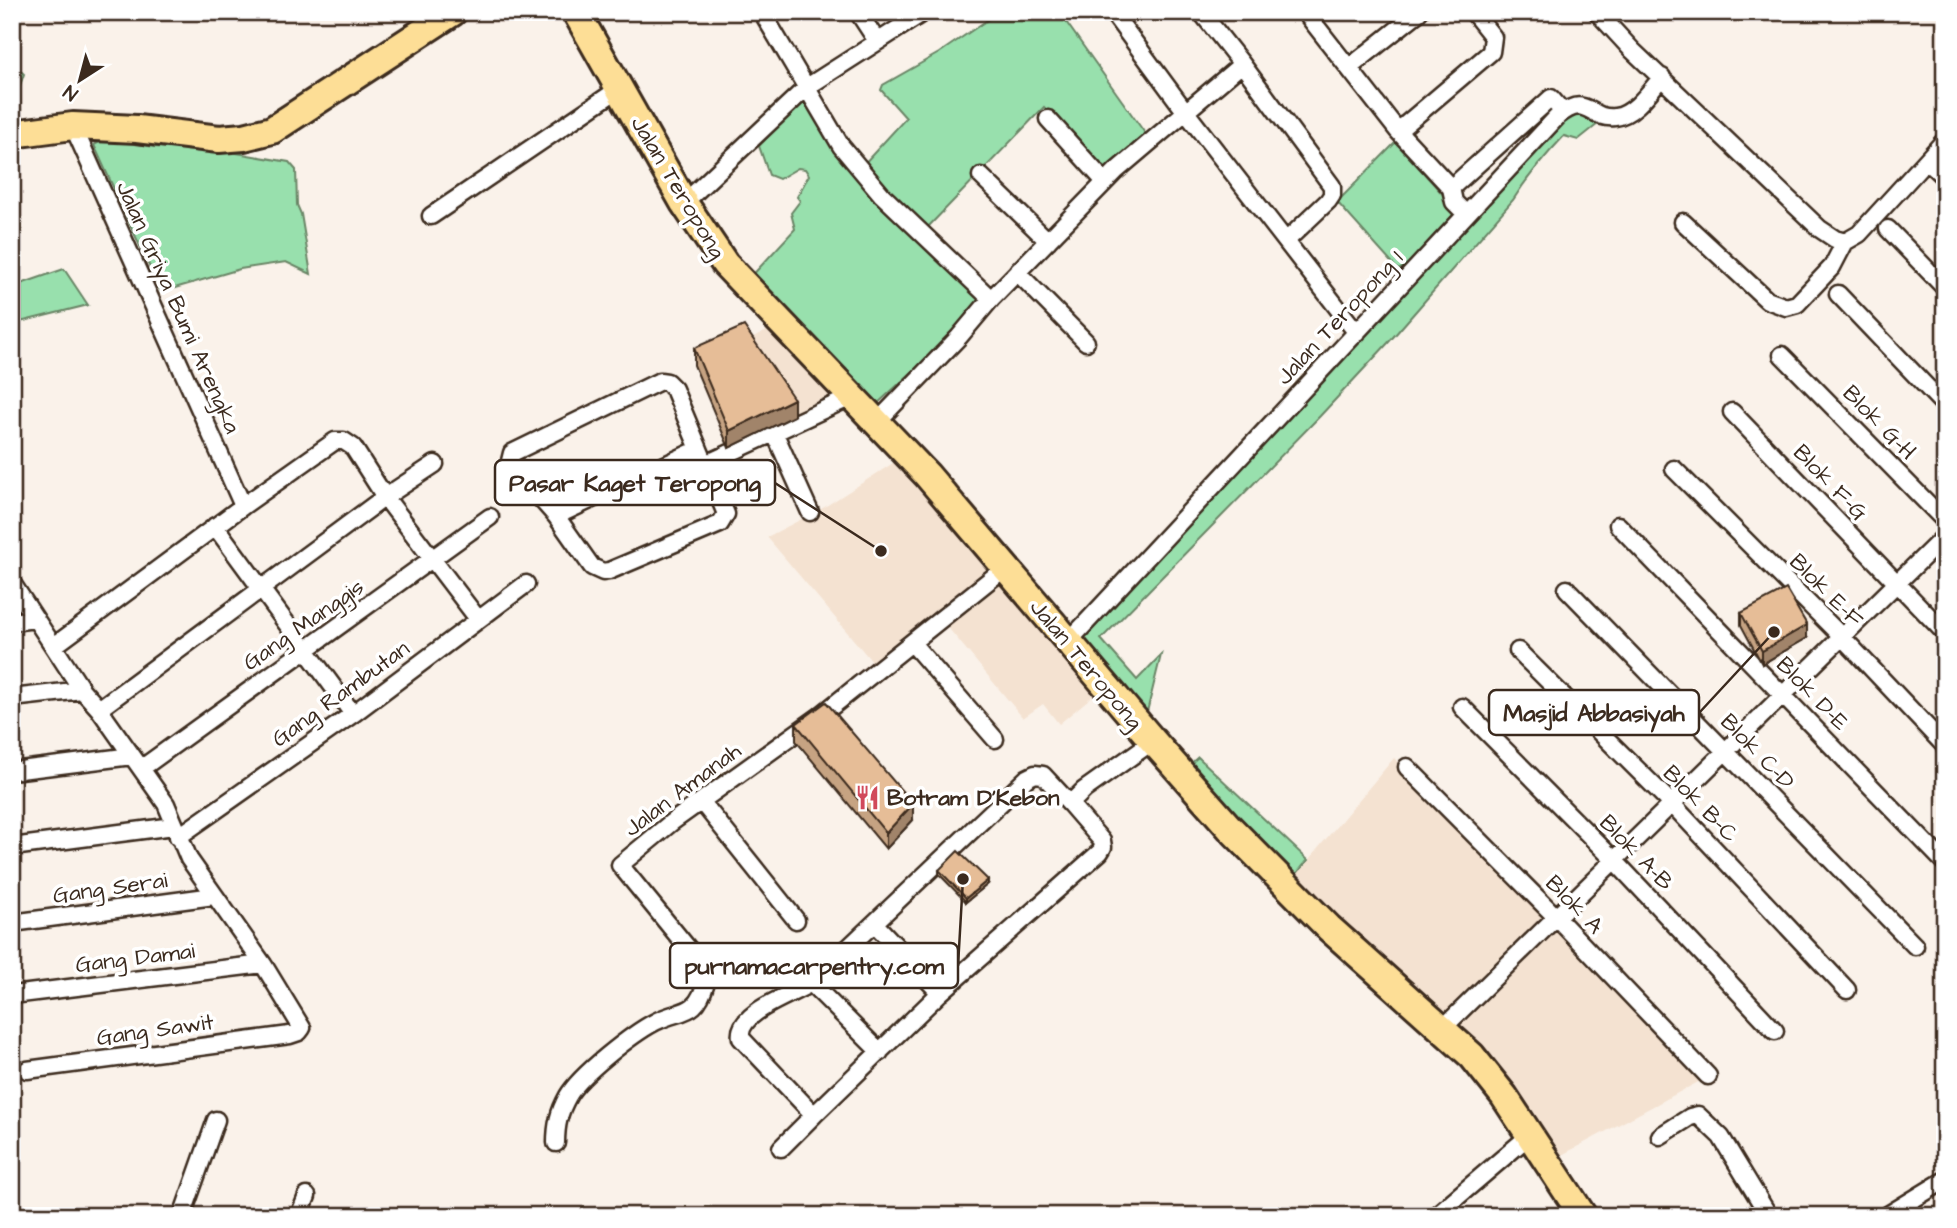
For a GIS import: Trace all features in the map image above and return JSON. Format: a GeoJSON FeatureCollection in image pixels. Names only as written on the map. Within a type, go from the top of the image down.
{"type":"FeatureCollection","features":[{"type":"Feature","properties":{"kind":"main road"},"geometry":{"type":"LineString","coordinates":[[12,134],[73,126],[137,129],[219,139],[272,130],[453,12]]}},
{"type":"Feature","properties":{"kind":"main road","name":"Jalan Teropong"},"geometry":{"type":"LineString","coordinates":[[576,12],[684,203],[725,264],[927,475],[1228,827],[1329,928],[1472,1056],[1504,1096],[1583,1216]]}},
{"type":"Feature","properties":{"kind":"street"},"geometry":{"type":"LineString","coordinates":[[762,12],[841,146],[882,195],[991,299]]}},
{"type":"Feature","properties":{"kind":"street"},"geometry":{"type":"LineString","coordinates":[[858,12],[877,41]]}},
{"type":"Feature","properties":{"kind":"street"},"geometry":{"type":"LineString","coordinates":[[684,203],[807,87],[924,12]]}},
{"type":"Feature","properties":{"kind":"street"},"geometry":{"type":"LineString","coordinates":[[1112,12],[1357,333]]}},
{"type":"Feature","properties":{"kind":"street"},"geometry":{"type":"LineString","coordinates":[[1201,12],[1332,186],[1332,195],[1328,201],[1287,240]]}},
{"type":"Feature","properties":{"kind":"street"},"geometry":{"type":"LineString","coordinates":[[1305,12],[1398,131],[1451,188],[1454,202],[1465,214]]}},
{"type":"Feature","properties":{"kind":"street"},"geometry":{"type":"LineString","coordinates":[[1350,67],[1419,12]]}},
{"type":"Feature","properties":{"kind":"street"},"geometry":{"type":"LineString","coordinates":[[1398,131],[1491,52],[1493,37],[1474,12]]}},
{"type":"Feature","properties":{"kind":"street"},"geometry":{"type":"LineString","coordinates":[[1597,12],[1662,78],[1821,229],[1845,243]]}},
{"type":"Feature","properties":{"kind":"street"},"geometry":{"type":"LineString","coordinates":[[877,422],[1105,182],[1242,64]]}},
{"type":"Feature","properties":{"kind":"street"},"geometry":{"type":"LineString","coordinates":[[1451,188],[1551,98],[1563,112],[1569,107],[1583,106],[1606,116],[1616,117],[1640,102],[1662,78]]}},
{"type":"Feature","properties":{"kind":"street"},"geometry":{"type":"LineString","coordinates":[[431,216],[620,88]]}},
{"type":"Feature","properties":{"kind":"street","name":"Jalan Teropong 1"},"geometry":{"type":"LineString","coordinates":[[1069,641],[1563,112]]}},
{"type":"Feature","properties":{"kind":"street"},"geometry":{"type":"LineString","coordinates":[[1048,119],[1105,182]]}},
{"type":"Feature","properties":{"kind":"street","name":"Jalan Griya Bumi Arengka"},"geometry":{"type":"LineString","coordinates":[[73,126],[243,506]]}},
{"type":"Feature","properties":{"kind":"street"},"geometry":{"type":"LineString","coordinates":[[1683,222],[1767,300],[1786,307],[1797,304],[1832,267],[1845,243],[1860,234],[1945,140]]}},
{"type":"Feature","properties":{"kind":"street"},"geometry":{"type":"LineString","coordinates":[[1927,161],[1945,178]]}},
{"type":"Feature","properties":{"kind":"street"},"geometry":{"type":"LineString","coordinates":[[981,176],[1048,241]]}},
{"type":"Feature","properties":{"kind":"street"},"geometry":{"type":"LineString","coordinates":[[1888,229],[1945,288]]}},
{"type":"Feature","properties":{"kind":"street"},"geometry":{"type":"LineString","coordinates":[[1017,272],[1086,342]]}},
{"type":"Feature","properties":{"kind":"street"},"geometry":{"type":"LineString","coordinates":[[1838,294],[1945,407]]}},
{"type":"Feature","properties":{"kind":"street","name":"Blok G-H"},"geometry":{"type":"LineString","coordinates":[[1782,355],[1945,521]]}},
{"type":"Feature","properties":{"kind":"street"},"geometry":{"type":"LineString","coordinates":[[660,381],[667,382],[674,389],[703,457],[726,514],[720,524],[603,572],[592,567],[556,516],[510,461],[512,453],[660,381]]}},
{"type":"Feature","properties":{"kind":"street"},"geometry":{"type":"LineString","coordinates":[[556,516],[703,457],[775,434],[851,397]]}},
{"type":"Feature","properties":{"kind":"street","name":"Blok F-G"},"geometry":{"type":"LineString","coordinates":[[1732,412],[1945,633]]}},
{"type":"Feature","properties":{"kind":"street"},"geometry":{"type":"LineString","coordinates":[[775,434],[810,512]]}},
{"type":"Feature","properties":{"kind":"street"},"geometry":{"type":"LineString","coordinates":[[54,646],[243,506],[335,442],[344,441],[354,447],[385,497],[478,620]]}},
{"type":"Feature","properties":{"kind":"street"},"geometry":{"type":"LineString","coordinates":[[99,709],[385,497],[435,464]]}},
{"type":"Feature","properties":{"kind":"street","name":"Blok E-F"},"geometry":{"type":"LineString","coordinates":[[1674,469],[1842,637],[1945,746]]}},
{"type":"Feature","properties":{"kind":"street","name":"Gang Manggis"},"geometry":{"type":"LineString","coordinates":[[137,762],[306,650],[490,517]]}},
{"type":"Feature","properties":{"kind":"street","name":"Blok D-E"},"geometry":{"type":"LineString","coordinates":[[1618,525],[1945,863]]}},
{"type":"Feature","properties":{"kind":"street"},"geometry":{"type":"LineString","coordinates":[[215,526],[353,714]]}},
{"type":"Feature","properties":{"kind":"street"},"geometry":{"type":"LineString","coordinates":[[1443,1028],[1945,536]]}},
{"type":"Feature","properties":{"kind":"street","name":"Jalan Amanah"},"geometry":{"type":"LineString","coordinates":[[556,1143],[556,1124],[570,1093],[593,1069],[633,1036],[656,1021],[694,1007],[702,999],[706,982],[691,952],[620,864],[701,801],[820,716],[1006,568]]}},
{"type":"Feature","properties":{"kind":"street"},"geometry":{"type":"LineString","coordinates":[[12,583],[82,690],[99,709],[166,804],[189,859],[263,964]]}},
{"type":"Feature","properties":{"kind":"street","name":"Gang Rambutan"},"geometry":{"type":"LineString","coordinates":[[176,831],[353,714],[526,584]]}},
{"type":"Feature","properties":{"kind":"street","name":"Blok C-D"},"geometry":{"type":"LineString","coordinates":[[1567,589],[1915,946]]}},
{"type":"Feature","properties":{"kind":"street"},"geometry":{"type":"LineString","coordinates":[[12,622],[35,619]]}},
{"type":"Feature","properties":{"kind":"street"},"geometry":{"type":"LineString","coordinates":[[912,643],[995,739]]}},
{"type":"Feature","properties":{"kind":"street","name":"Blok B-C"},"geometry":{"type":"LineString","coordinates":[[1518,651],[1672,804],[1847,990]]}},
{"type":"Feature","properties":{"kind":"street"},"geometry":{"type":"LineString","coordinates":[[12,698],[82,690]]}},
{"type":"Feature","properties":{"kind":"street","name":"Blok A-B"},"geometry":{"type":"LineString","coordinates":[[1462,707],[1614,860],[1775,1031]]}},
{"type":"Feature","properties":{"kind":"street"},"geometry":{"type":"LineString","coordinates":[[1070,804],[1084,790],[1153,741]]}},
{"type":"Feature","properties":{"kind":"street"},"geometry":{"type":"LineString","coordinates":[[12,771],[137,762]]}},
{"type":"Feature","properties":{"kind":"street","name":"Blok A"},"geometry":{"type":"LineString","coordinates":[[1407,767],[1708,1076]]}},
{"type":"Feature","properties":{"kind":"street"},"geometry":{"type":"LineString","coordinates":[[781,1148],[940,993],[1103,847],[1102,841],[1043,775],[1035,774],[1027,778],[811,983],[795,993],[767,1004],[744,1025],[740,1032],[741,1038],[814,1115]]}},
{"type":"Feature","properties":{"kind":"street"},"geometry":{"type":"LineString","coordinates":[[701,801],[796,920]]}},
{"type":"Feature","properties":{"kind":"street"},"geometry":{"type":"LineString","coordinates":[[12,847],[176,831]]}},
{"type":"Feature","properties":{"kind":"street","name":"Gang Serai"},"geometry":{"type":"LineString","coordinates":[[12,923],[214,896]]}},
{"type":"Feature","properties":{"kind":"street"},"geometry":{"type":"LineString","coordinates":[[875,924],[940,993]]}},
{"type":"Feature","properties":{"kind":"street","name":"Gang Damai"},"geometry":{"type":"LineString","coordinates":[[12,995],[263,964]]}},
{"type":"Feature","properties":{"kind":"street","name":"Gang Sawit"},"geometry":{"type":"LineString","coordinates":[[27,1070],[299,1032],[301,1023],[263,964]]}},
{"type":"Feature","properties":{"kind":"street"},"geometry":{"type":"LineString","coordinates":[[811,983],[880,1052]]}},
{"type":"Feature","properties":{"kind":"street"},"geometry":{"type":"LineString","coordinates":[[1660,1136],[1690,1117],[1698,1115],[1721,1137],[1769,1216]]}},
{"type":"Feature","properties":{"kind":"street"},"geometry":{"type":"LineString","coordinates":[[182,1216],[216,1120]]}},
{"type":"Feature","properties":{"kind":"street"},"geometry":{"type":"LineString","coordinates":[[1435,1216],[1530,1135]]}},
{"type":"Feature","properties":{"kind":"street"},"geometry":{"type":"LineString","coordinates":[[1886,1216],[1945,1180]]}},
{"type":"Feature","properties":{"kind":"street"},"geometry":{"type":"LineString","coordinates":[[299,1216],[307,1196]]}},
{"type":"Feature","properties":{"kind":"shaded area"},"geometry":{"type":"Polygon","coordinates":[[[772,328],[837,395],[729,448],[744,343],[772,328]]]}},
{"type":"Feature","properties":{"kind":"shaded area"},"geometry":{"type":"Polygon","coordinates":[[[901,458],[995,565],[874,664],[767,537],[823,508],[901,458]]]}},
{"type":"Feature","properties":{"kind":"shaded area"},"geometry":{"type":"Polygon","coordinates":[[[1001,577],[1095,694],[1059,724],[1043,704],[1023,718],[945,624],[1001,577]]]}},
{"type":"Feature","properties":{"kind":"shaded area"},"geometry":{"type":"Polygon","coordinates":[[[1394,758],[1702,1080],[1558,1157],[1498,1067],[1461,1026],[1294,877],[1394,758]]]}},
{"type":"Feature","properties":{"kind":"green space"},"geometry":{"type":"Polygon","coordinates":[[[999,12],[1059,12],[1147,136],[1107,174],[1044,107],[926,229],[862,166],[906,118],[881,90],[883,85],[939,53],[999,12]]]}},
{"type":"Feature","properties":{"kind":"green space"},"geometry":{"type":"Polygon","coordinates":[[[12,63],[24,74],[19,88],[21,119],[12,121],[12,63]]]}},
{"type":"Feature","properties":{"kind":"green space"},"geometry":{"type":"Polygon","coordinates":[[[807,95],[824,122],[983,298],[936,350],[876,405],[747,281],[795,229],[791,213],[800,201],[797,197],[809,175],[805,169],[798,168],[779,179],[769,175],[759,146],[807,95]]]}},
{"type":"Feature","properties":{"kind":"green space"},"geometry":{"type":"Polygon","coordinates":[[[1581,115],[1598,124],[1578,140],[1564,136],[1513,200],[1388,343],[1101,639],[1137,680],[1161,655],[1147,712],[1139,707],[1080,636],[1565,118],[1581,115]]]}},
{"type":"Feature","properties":{"kind":"green space"},"geometry":{"type":"Polygon","coordinates":[[[107,138],[154,147],[219,150],[289,162],[296,170],[297,205],[301,214],[311,274],[286,262],[240,269],[161,292],[94,145],[107,138]]]}},
{"type":"Feature","properties":{"kind":"green space"},"geometry":{"type":"Polygon","coordinates":[[[1396,142],[1456,209],[1405,267],[1398,270],[1337,202],[1396,142]]]}},
{"type":"Feature","properties":{"kind":"green space"},"geometry":{"type":"Polygon","coordinates":[[[64,269],[88,305],[12,324],[12,287],[64,269]]]}},
{"type":"Feature","properties":{"kind":"green space"},"geometry":{"type":"Polygon","coordinates":[[[1198,757],[1308,860],[1294,877],[1190,764],[1198,757]]]}},
{"type":"Feature","properties":{"kind":"building"},"geometry":{"type":"Polygon","coordinates":[[[744,326],[794,399],[729,431],[694,348],[744,326]]]}},
{"type":"Feature","properties":{"kind":"building"},"geometry":{"type":"Polygon","coordinates":[[[1786,589],[1807,625],[1762,651],[1741,613],[1786,589]]]}},
{"type":"Feature","properties":{"kind":"building","name":"Botram D'Kebon"},"geometry":{"type":"Polygon","coordinates":[[[826,702],[913,804],[886,833],[796,724],[826,702]]]}},
{"type":"Feature","properties":{"kind":"building"},"geometry":{"type":"Polygon","coordinates":[[[958,851],[988,880],[966,898],[939,870],[958,851]]]}},
{"type":"Feature","properties":{"kind":"place","name":"Pasar Kaget Teropong"},"geometry":{"type":"Point","coordinates":[881,551]}},
{"type":"Feature","properties":{"kind":"place","name":"Masjid Abbasiyah"},"geometry":{"type":"Point","coordinates":[1774,632]}},
{"type":"Feature","properties":{"kind":"place","name":"Botram D'Kebon"},"geometry":{"type":"Point","coordinates":[867,797]}},
{"type":"Feature","properties":{"kind":"place","name":"purnamacarpentry.com"},"geometry":{"type":"Point","coordinates":[963,879]}}]}
